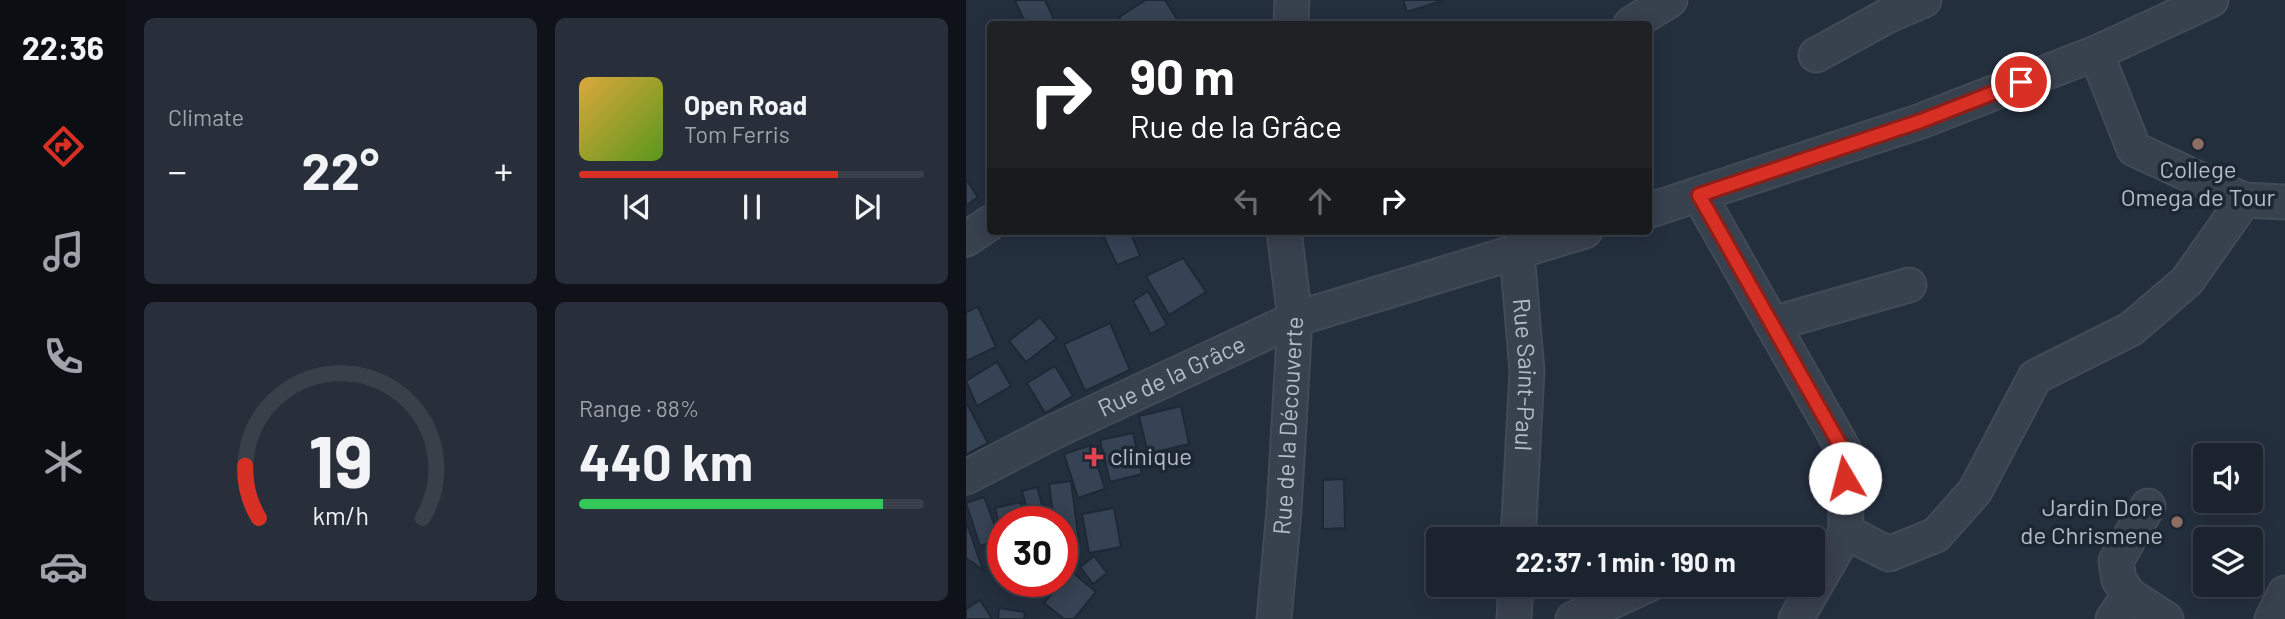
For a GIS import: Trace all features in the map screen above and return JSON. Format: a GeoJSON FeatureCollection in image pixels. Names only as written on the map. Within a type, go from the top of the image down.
{"type":"FeatureCollection","features":[{"type":"Feature","properties":{"kind":"street"},"geometry":{"type":"LineString","coordinates":[[1291,21],[1292,0]]}},
{"type":"Feature","properties":{"kind":"street"},"geometry":{"type":"LineString","coordinates":[[1636,21],[1670,0]]}},
{"type":"Feature","properties":{"kind":"street"},"geometry":{"type":"LineString","coordinates":[[1816,55],[1887,16],[1924,0]]}},
{"type":"Feature","properties":{"kind":"street"},"geometry":{"type":"LineString","coordinates":[[1652,210],[1921,121],[2096,53],[2211,0]]}},
{"type":"Feature","properties":{"kind":"street"},"geometry":{"type":"LineString","coordinates":[[2096,53],[2134,149],[2244,200],[2285,202]]}},
{"type":"Feature","properties":{"kind":"street"},"geometry":{"type":"LineString","coordinates":[[1699,195],[1844,452],[1846,532],[1796,619]]}},
{"type":"Feature","properties":{"kind":"street"},"geometry":{"type":"LineString","coordinates":[[1846,532],[1889,554],[1936,535],[1975,491],[2035,377],[2131,329],[2187,281],[2244,200]]}},
{"type":"Feature","properties":{"kind":"street"},"geometry":{"type":"LineString","coordinates":[[966,239],[987,225]]}},
{"type":"Feature","properties":{"kind":"street","name":"Rue de la Découverte"},"geometry":{"type":"LineString","coordinates":[[1274,619],[1284,511],[1295,318],[1285,235]]}},
{"type":"Feature","properties":{"kind":"street","name":"Rue de la Grâce"},"geometry":{"type":"LineString","coordinates":[[966,477],[1055,430],[1295,318],[1573,235]]}},
{"type":"Feature","properties":{"kind":"street","name":"Rue Saint-Paul"},"geometry":{"type":"LineString","coordinates":[[1517,253],[1527,371],[1519,527]]}},
{"type":"Feature","properties":{"kind":"street"},"geometry":{"type":"LineString","coordinates":[[1772,324],[1909,285]]}},
{"type":"Feature","properties":{"kind":"street"},"geometry":{"type":"LineString","coordinates":[[2148,506],[2116,561],[2121,607],[2166,619]]}},
{"type":"Feature","properties":{"kind":"street"},"geometry":{"type":"LineString","coordinates":[[2272,619],[2285,593]]}},
{"type":"Feature","properties":{"kind":"street"},"geometry":{"type":"LineString","coordinates":[[1514,619],[1515,597]]}},
{"type":"Feature","properties":{"kind":"street"},"geometry":{"type":"LineString","coordinates":[[1573,619],[1621,597]]}},
{"type":"Feature","properties":{"kind":"building"},"geometry":{"type":"Polygon","coordinates":[[[1045,0],[1055,21],[1025,21],[1015,1],[1045,0]]]}},
{"type":"Feature","properties":{"kind":"building"},"geometry":{"type":"Polygon","coordinates":[[[1146,0],[1165,0],[1178,21],[1122,21],[1119,17],[1146,0]]]}},
{"type":"Feature","properties":{"kind":"building"},"geometry":{"type":"Polygon","coordinates":[[[1403,0],[1444,0],[1407,12],[1403,0]]]}},
{"type":"Feature","properties":{"kind":"building"},"geometry":{"type":"Polygon","coordinates":[[[966,179],[978,197],[966,206],[966,179]]]}},
{"type":"Feature","properties":{"kind":"building"},"geometry":{"type":"Polygon","coordinates":[[[1103,235],[1132,235],[1140,256],[1117,265],[1103,235]]]}},
{"type":"Feature","properties":{"kind":"building"},"geometry":{"type":"Polygon","coordinates":[[[1183,258],[1206,292],[1169,315],[1146,276],[1183,258]]]}},
{"type":"Feature","properties":{"kind":"building"},"geometry":{"type":"Polygon","coordinates":[[[1148,291],[1167,325],[1151,334],[1133,301],[1148,291]]]}},
{"type":"Feature","properties":{"kind":"building"},"geometry":{"type":"Polygon","coordinates":[[[978,307],[996,347],[966,361],[966,312],[978,307]]]}},
{"type":"Feature","properties":{"kind":"building"},"geometry":{"type":"Polygon","coordinates":[[[1040,317],[1057,338],[1026,362],[1009,341],[1040,317]]]}},
{"type":"Feature","properties":{"kind":"building"},"geometry":{"type":"Polygon","coordinates":[[[1110,323],[1130,370],[1085,391],[1064,344],[1110,323]]]}},
{"type":"Feature","properties":{"kind":"building"},"geometry":{"type":"Polygon","coordinates":[[[997,362],[1011,386],[977,406],[966,381],[997,362]]]}},
{"type":"Feature","properties":{"kind":"building"},"geometry":{"type":"Polygon","coordinates":[[[1055,366],[1073,396],[1045,413],[1027,383],[1055,366]]]}},
{"type":"Feature","properties":{"kind":"building"},"geometry":{"type":"Polygon","coordinates":[[[966,402],[988,443],[966,455],[966,402]]]}},
{"type":"Feature","properties":{"kind":"building"},"geometry":{"type":"Polygon","coordinates":[[[1181,406],[1189,444],[1148,454],[1139,416],[1181,406]]]}},
{"type":"Feature","properties":{"kind":"building"},"geometry":{"type":"Polygon","coordinates":[[[1133,433],[1142,474],[1110,482],[1100,440],[1133,433]]]}},
{"type":"Feature","properties":{"kind":"building"},"geometry":{"type":"Polygon","coordinates":[[[1091,445],[1105,489],[1078,498],[1064,454],[1091,445]]]}},
{"type":"Feature","properties":{"kind":"building"},"geometry":{"type":"Polygon","coordinates":[[[1344,479],[1345,528],[1323,529],[1323,480],[1344,479]]]}},
{"type":"Feature","properties":{"kind":"building"},"geometry":{"type":"Polygon","coordinates":[[[1071,481],[1074,506],[1052,506],[1049,484],[1071,481]]]}},
{"type":"Feature","properties":{"kind":"building"},"geometry":{"type":"Polygon","coordinates":[[[1037,487],[1042,506],[1026,506],[1022,491],[1037,487]]]}},
{"type":"Feature","properties":{"kind":"building"},"geometry":{"type":"Polygon","coordinates":[[[984,497],[987,506],[987,544],[980,546],[966,503],[984,497]]]}},
{"type":"Feature","properties":{"kind":"building"},"geometry":{"type":"Polygon","coordinates":[[[1021,502],[1022,506],[1004,506],[1021,502]]]}},
{"type":"Feature","properties":{"kind":"building"},"geometry":{"type":"Polygon","coordinates":[[[1114,508],[1121,547],[1089,553],[1082,514],[1114,508]]]}},
{"type":"Feature","properties":{"kind":"building"},"geometry":{"type":"Polygon","coordinates":[[[966,521],[983,570],[966,558],[966,521]]]}},
{"type":"Feature","properties":{"kind":"building"},"geometry":{"type":"Polygon","coordinates":[[[1094,556],[1107,573],[1093,584],[1080,567],[1094,556]]]}},
{"type":"Feature","properties":{"kind":"building"},"geometry":{"type":"Polygon","coordinates":[[[1078,577],[1096,592],[1074,619],[1064,619],[1044,603],[1049,597],[1078,597],[1078,577]]]}},
{"type":"Feature","properties":{"kind":"building"},"geometry":{"type":"Polygon","coordinates":[[[980,600],[992,619],[966,619],[966,609],[980,600]]]}},
{"type":"Feature","properties":{"kind":"building"},"geometry":{"type":"Polygon","coordinates":[[[999,608],[1025,612],[1024,619],[998,619],[999,608]]]}},
{"type":"Feature","properties":{"kind":"place","name":"College Omega de Tour"},"geometry":{"type":"Point","coordinates":[2198,144]}},
{"type":"Feature","properties":{"kind":"place","name":"clinique"},"geometry":{"type":"Point","coordinates":[1094,457]}},
{"type":"Feature","properties":{"kind":"place","name":"Jardin Dore de Chrismene"},"geometry":{"type":"Point","coordinates":[2177,522]}},
{"type":"Feature","properties":{"kind":"route"},"geometry":{"type":"LineString","coordinates":[[1845,478],[1844,452],[1699,195],[1921,121],[2021,82]]}}]}
